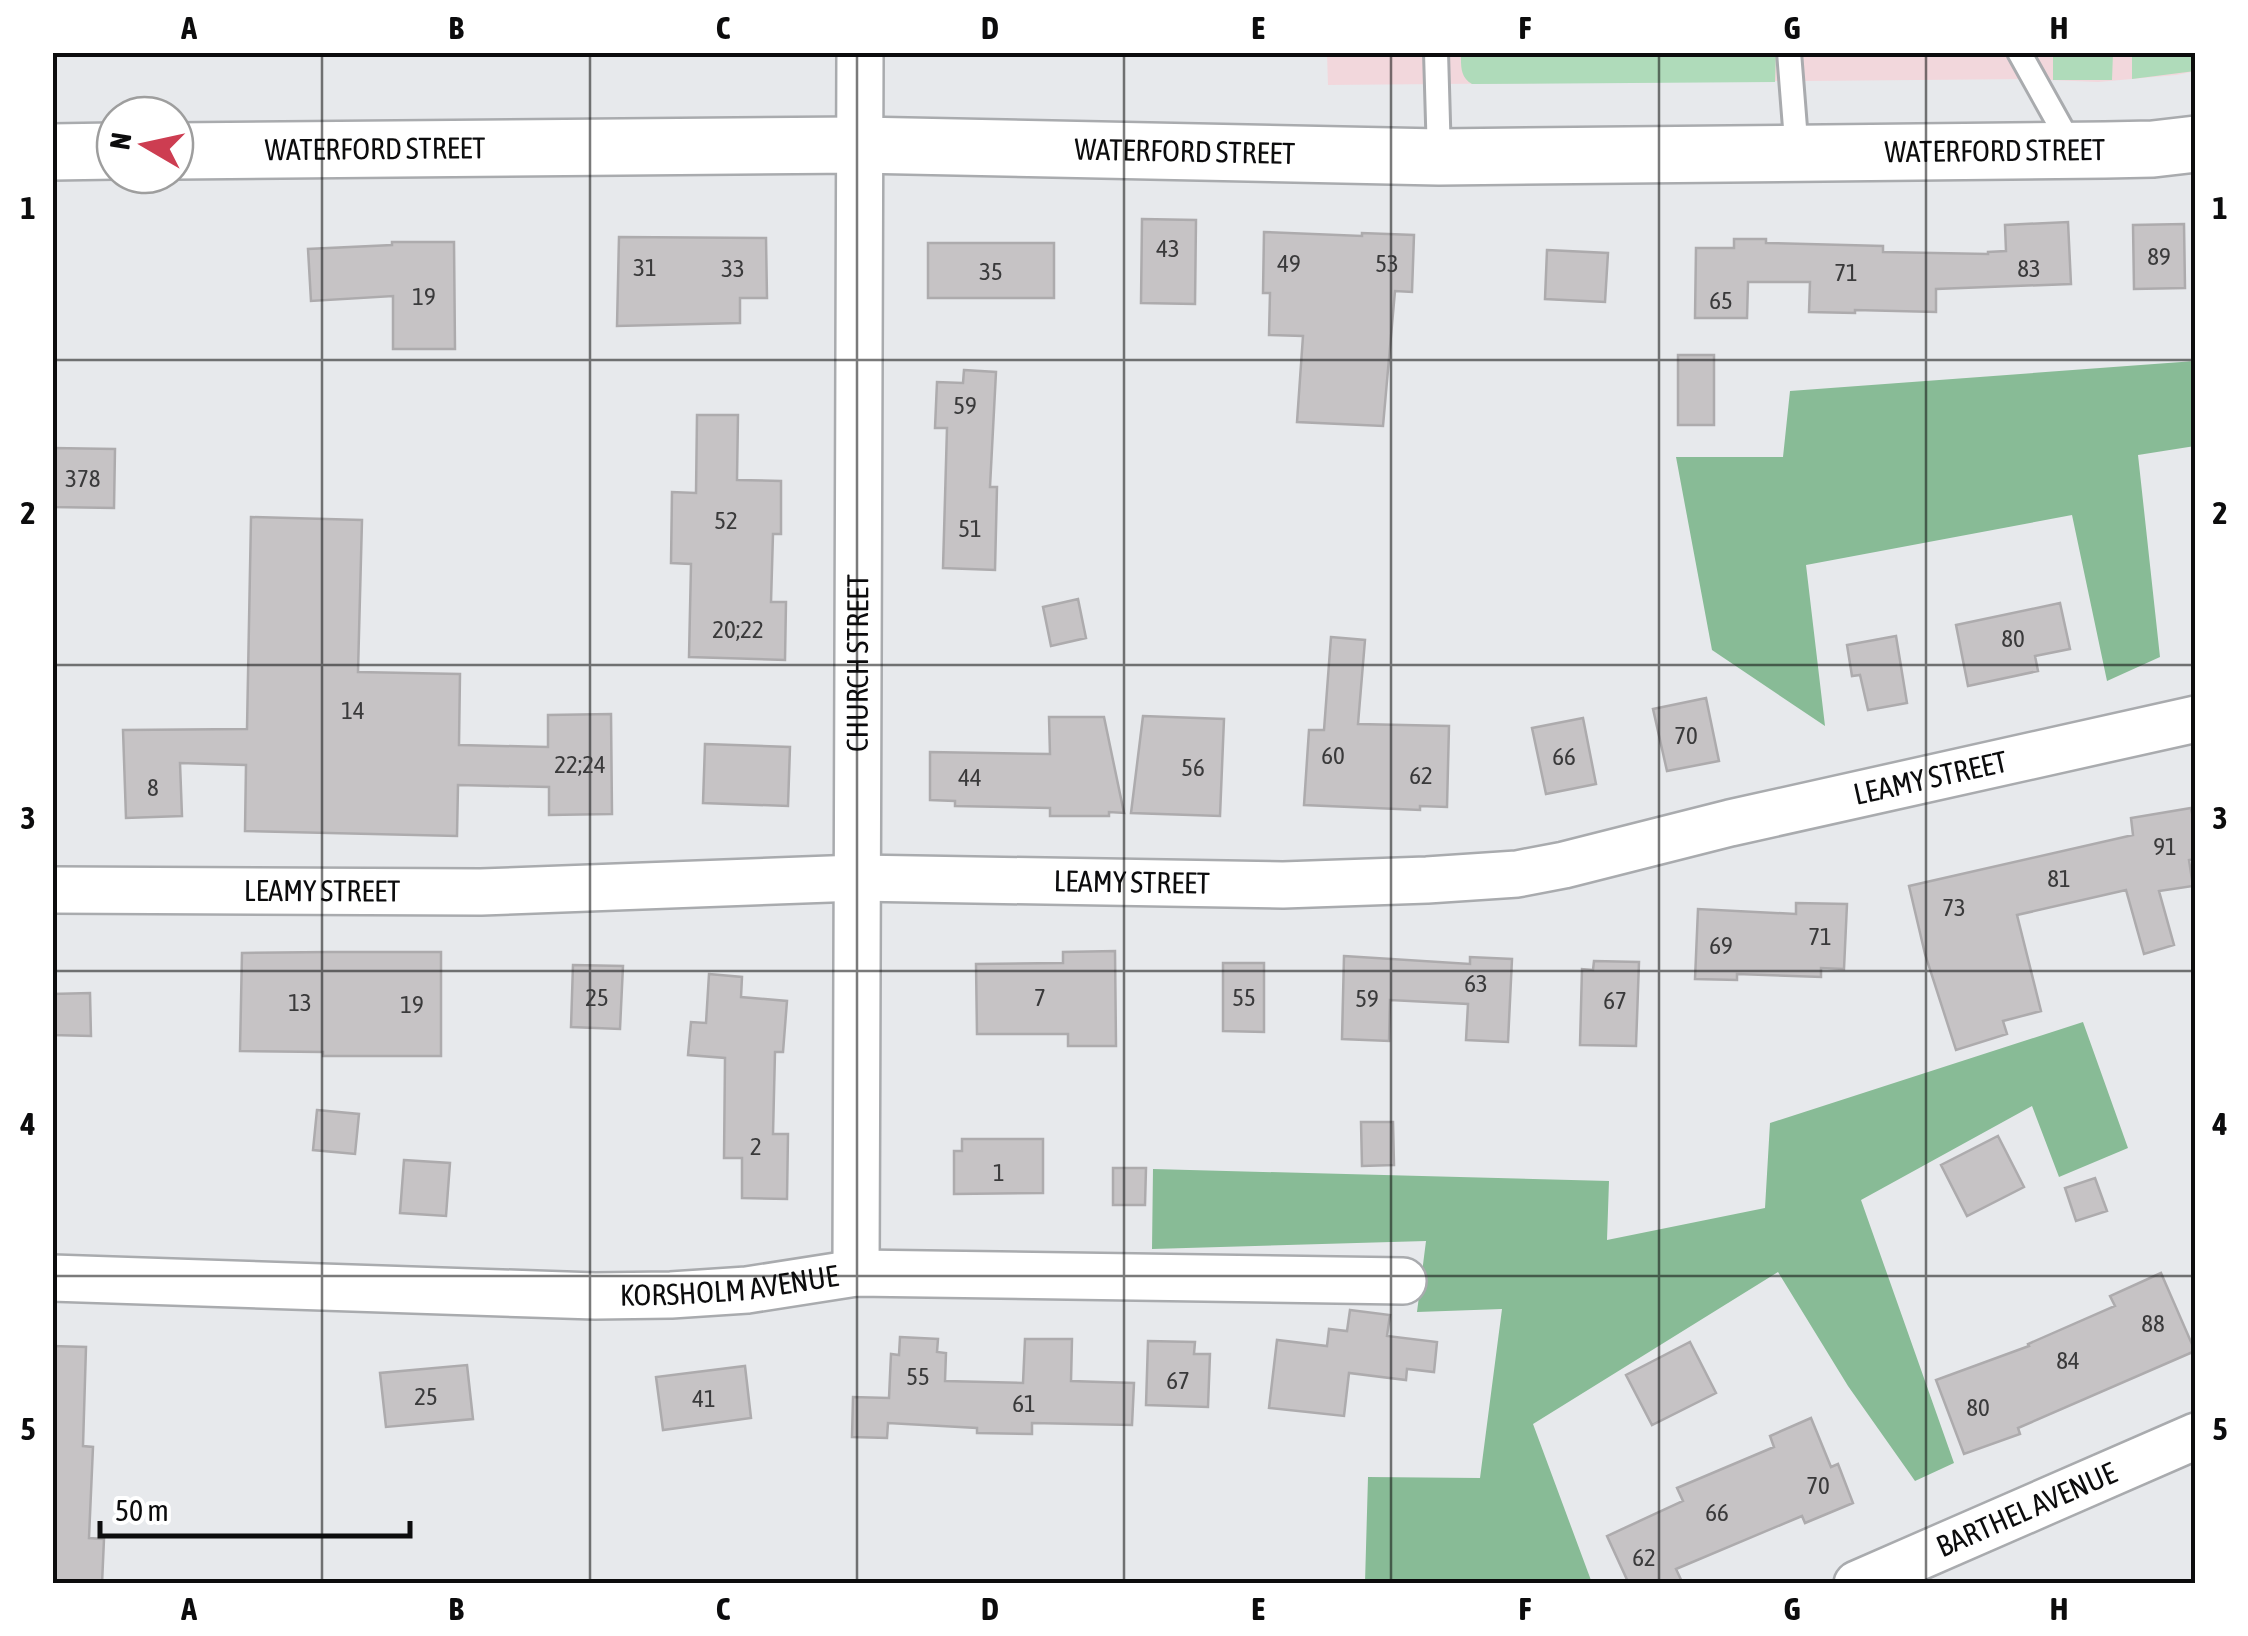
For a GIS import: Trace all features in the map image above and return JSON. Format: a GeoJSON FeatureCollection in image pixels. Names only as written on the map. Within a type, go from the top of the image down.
{"type":"FeatureCollection","features":[{"type":"Feature","properties":{"kind":"street","name":"CHURCH STREET"},"geometry":{"type":"LineString","coordinates":[[856,1273],[860,52]]}},
{"type":"Feature","properties":{"kind":"street","name":"WATERFORD STREET"},"geometry":{"type":"LineString","coordinates":[[195,151],[859,146],[1439,157],[2153,149],[2196,144]]}},
{"type":"Feature","properties":{"kind":"street"},"geometry":{"type":"LineString","coordinates":[[52,152],[95,152]]}},
{"type":"Feature","properties":{"kind":"street","name":"LEAMY STREET"},"geometry":{"type":"LineString","coordinates":[[52,890],[481,892],[857,878],[1283,885],[1517,874],[1730,822],[2196,719]]}},
{"type":"Feature","properties":{"kind":"street","name":"KORSHOLM AVENUE"},"geometry":{"type":"LineString","coordinates":[[52,1278],[595,1296],[747,1290],[856,1273],[1403,1281]]}},
{"type":"Feature","properties":{"kind":"street","name":"BARTHEL AVENUE"},"geometry":{"type":"LineString","coordinates":[[1856,1584],[2196,1436]]}},
{"type":"Feature","properties":{"kind":"lane"},"geometry":{"type":"LineString","coordinates":[[1436,52],[1439,157]]}},
{"type":"Feature","properties":{"kind":"lane"},"geometry":{"type":"LineString","coordinates":[[1789,52],[1797,153]]}},
{"type":"Feature","properties":{"kind":"lane"},"geometry":{"type":"LineString","coordinates":[[2018,52],[2074,150]]}},
{"type":"Feature","properties":{"kind":"shaded area"},"geometry":{"type":"Polygon","coordinates":[[[2195,52],[2196,71],[2098,82],[2027,79],[1328,85],[1327,53],[2195,52]]]}},
{"type":"Feature","properties":{"kind":"green space"},"geometry":{"type":"Polygon","coordinates":[[[1461,53],[1776,53],[1775,82],[1472,84],[1463,75],[1461,53]]]}},
{"type":"Feature","properties":{"kind":"green space"},"geometry":{"type":"Polygon","coordinates":[[[2053,53],[2113,53],[2112,80],[2053,80],[2053,53]]]}},
{"type":"Feature","properties":{"kind":"green space"},"geometry":{"type":"Polygon","coordinates":[[[2132,53],[2195,53],[2195,71],[2132,79],[2132,53]]]}},
{"type":"Feature","properties":{"kind":"green space"},"geometry":{"type":"Polygon","coordinates":[[[2195,361],[2195,446],[2138,455],[2160,657],[2107,681],[2072,515],[1806,565],[1825,726],[1712,650],[1676,457],[1783,457],[1790,391],[2195,361]]]}},
{"type":"Feature","properties":{"kind":"green space"},"geometry":{"type":"Polygon","coordinates":[[[2083,1022],[2128,1148],[2059,1177],[2032,1106],[1861,1200],[1954,1463],[1915,1481],[1848,1386],[1778,1272],[1533,1424],[1592,1583],[1365,1583],[1368,1477],[1480,1478],[1502,1309],[1417,1312],[1426,1241],[1152,1249],[1153,1169],[1609,1181],[1607,1240],[1765,1208],[1770,1123],[2083,1022]]]}},
{"type":"Feature","properties":{"kind":"building"},"geometry":{"type":"Polygon","coordinates":[[[1142,219],[1196,220],[1195,304],[1141,303],[1142,219]]]}},
{"type":"Feature","properties":{"kind":"building"},"geometry":{"type":"Polygon","coordinates":[[[2068,222],[2071,284],[1936,289],[1936,312],[1855,313],[1809,312],[1810,282],[1748,282],[1747,318],[1695,318],[1696,248],[1734,248],[1734,239],[1766,239],[1766,243],[1883,246],[1883,252],[1988,254],[2006,251],[2005,225],[2068,222]]]}},
{"type":"Feature","properties":{"kind":"building"},"geometry":{"type":"Polygon","coordinates":[[[2184,224],[2185,288],[2134,289],[2133,225],[2184,224]]]}},
{"type":"Feature","properties":{"kind":"building"},"geometry":{"type":"Polygon","coordinates":[[[1264,232],[1414,235],[1412,292],[1395,291],[1383,426],[1297,422],[1303,336],[1269,335],[1270,293],[1263,293],[1264,232]]]}},
{"type":"Feature","properties":{"kind":"building"},"geometry":{"type":"Polygon","coordinates":[[[619,237],[766,238],[767,298],[740,298],[740,323],[617,326],[619,237]]]}},
{"type":"Feature","properties":{"kind":"building"},"geometry":{"type":"Polygon","coordinates":[[[454,242],[455,349],[393,349],[393,296],[311,301],[308,249],[454,242]]]}},
{"type":"Feature","properties":{"kind":"building"},"geometry":{"type":"Polygon","coordinates":[[[928,243],[1054,243],[1054,298],[928,298],[928,243]]]}},
{"type":"Feature","properties":{"kind":"building"},"geometry":{"type":"Polygon","coordinates":[[[1547,250],[1608,253],[1605,302],[1545,299],[1547,250]]]}},
{"type":"Feature","properties":{"kind":"building"},"geometry":{"type":"Polygon","coordinates":[[[1678,355],[1714,355],[1714,425],[1678,425],[1678,355]]]}},
{"type":"Feature","properties":{"kind":"building"},"geometry":{"type":"Polygon","coordinates":[[[964,370],[996,372],[990,487],[997,487],[995,570],[943,568],[947,428],[935,428],[937,382],[963,383],[964,370]]]}},
{"type":"Feature","properties":{"kind":"building"},"geometry":{"type":"Polygon","coordinates":[[[697,415],[738,415],[737,480],[781,481],[781,534],[773,534],[771,602],[786,602],[785,660],[689,657],[691,564],[671,563],[672,492],[696,493],[697,415]]]}},
{"type":"Feature","properties":{"kind":"building"},"geometry":{"type":"Polygon","coordinates":[[[52,448],[115,449],[114,508],[52,507],[52,448]]]}},
{"type":"Feature","properties":{"kind":"building"},"geometry":{"type":"Polygon","coordinates":[[[251,517],[362,520],[358,672],[460,674],[459,745],[548,747],[548,715],[611,714],[612,814],[549,815],[549,787],[458,785],[457,836],[245,831],[246,765],[180,763],[182,816],[126,818],[123,730],[247,729],[251,517]]]}},
{"type":"Feature","properties":{"kind":"building"},"geometry":{"type":"Polygon","coordinates":[[[1078,599],[1086,638],[1051,646],[1043,607],[1078,599]]]}},
{"type":"Feature","properties":{"kind":"building"},"geometry":{"type":"Polygon","coordinates":[[[2060,603],[2070,649],[2035,656],[2038,671],[1968,686],[1956,625],[2060,603]]]}},
{"type":"Feature","properties":{"kind":"building"},"geometry":{"type":"Polygon","coordinates":[[[1896,636],[1907,703],[1868,710],[1860,675],[1852,676],[1847,645],[1896,636]]]}},
{"type":"Feature","properties":{"kind":"building"},"geometry":{"type":"Polygon","coordinates":[[[1331,637],[1365,640],[1358,724],[1449,726],[1447,807],[1420,806],[1420,810],[1304,805],[1309,730],[1324,730],[1331,637]]]}},
{"type":"Feature","properties":{"kind":"building"},"geometry":{"type":"Polygon","coordinates":[[[1706,698],[1719,761],[1667,771],[1653,709],[1706,698]]]}},
{"type":"Feature","properties":{"kind":"building"},"geometry":{"type":"Polygon","coordinates":[[[1143,716],[1224,719],[1220,816],[1131,813],[1143,716]]]}},
{"type":"Feature","properties":{"kind":"building"},"geometry":{"type":"Polygon","coordinates":[[[1049,717],[1104,717],[1124,813],[1050,816],[1050,808],[955,806],[955,801],[930,800],[930,752],[1050,754],[1049,717]]]}},
{"type":"Feature","properties":{"kind":"building"},"geometry":{"type":"Polygon","coordinates":[[[1583,718],[1596,784],[1546,794],[1532,728],[1583,718]]]}},
{"type":"Feature","properties":{"kind":"building"},"geometry":{"type":"Polygon","coordinates":[[[705,744],[790,747],[788,806],[703,803],[705,744]]]}},
{"type":"Feature","properties":{"kind":"building"},"geometry":{"type":"Polygon","coordinates":[[[2191,808],[2196,833],[2196,859],[2189,860],[2193,886],[2159,891],[2174,945],[2144,954],[2126,890],[2017,915],[2041,1011],[2003,1021],[2007,1034],[1956,1050],[1925,954],[1909,886],[2133,835],[2131,818],[2191,808]]]}},
{"type":"Feature","properties":{"kind":"building"},"geometry":{"type":"Polygon","coordinates":[[[1796,903],[1847,904],[1844,969],[1821,968],[1821,977],[1737,974],[1737,980],[1695,979],[1698,909],[1796,914],[1796,903]]]}},
{"type":"Feature","properties":{"kind":"building"},"geometry":{"type":"Polygon","coordinates":[[[1115,951],[1116,1046],[1068,1046],[1068,1034],[977,1034],[976,964],[1063,963],[1063,952],[1115,951]]]}},
{"type":"Feature","properties":{"kind":"building"},"geometry":{"type":"Polygon","coordinates":[[[441,952],[441,1056],[240,1051],[242,953],[441,952]]]}},
{"type":"Feature","properties":{"kind":"building"},"geometry":{"type":"Polygon","coordinates":[[[1344,956],[1470,964],[1470,957],[1512,959],[1508,1042],[1466,1040],[1468,1004],[1390,1000],[1389,1041],[1342,1039],[1344,956]]]}},
{"type":"Feature","properties":{"kind":"building"},"geometry":{"type":"Polygon","coordinates":[[[1594,961],[1639,962],[1636,1046],[1580,1045],[1582,969],[1593,970],[1594,961]]]}},
{"type":"Feature","properties":{"kind":"building"},"geometry":{"type":"Polygon","coordinates":[[[1223,963],[1264,963],[1264,1032],[1223,1031],[1223,963]]]}},
{"type":"Feature","properties":{"kind":"building"},"geometry":{"type":"Polygon","coordinates":[[[573,965],[623,966],[620,1029],[571,1027],[573,965]]]}},
{"type":"Feature","properties":{"kind":"building"},"geometry":{"type":"Polygon","coordinates":[[[709,974],[742,977],[741,997],[787,1001],[783,1052],[775,1052],[773,1134],[788,1134],[787,1199],[742,1198],[742,1158],[724,1158],[725,1058],[688,1055],[691,1022],[706,1023],[709,974]]]}},
{"type":"Feature","properties":{"kind":"building"},"geometry":{"type":"Polygon","coordinates":[[[90,993],[91,1036],[52,1035],[52,994],[90,993]]]}},
{"type":"Feature","properties":{"kind":"building"},"geometry":{"type":"Polygon","coordinates":[[[317,1110],[359,1114],[355,1154],[313,1150],[317,1110]]]}},
{"type":"Feature","properties":{"kind":"building"},"geometry":{"type":"Polygon","coordinates":[[[1361,1122],[1393,1122],[1394,1165],[1362,1166],[1361,1122]]]}},
{"type":"Feature","properties":{"kind":"building"},"geometry":{"type":"Polygon","coordinates":[[[1998,1136],[2024,1187],[1967,1216],[1941,1165],[1998,1136]]]}},
{"type":"Feature","properties":{"kind":"building"},"geometry":{"type":"Polygon","coordinates":[[[962,1139],[1043,1139],[1043,1193],[954,1194],[954,1151],[962,1151],[962,1139]]]}},
{"type":"Feature","properties":{"kind":"building"},"geometry":{"type":"Polygon","coordinates":[[[404,1160],[450,1163],[446,1216],[400,1213],[404,1160]]]}},
{"type":"Feature","properties":{"kind":"building"},"geometry":{"type":"Polygon","coordinates":[[[1113,1168],[1146,1168],[1145,1205],[1113,1205],[1113,1168]]]}},
{"type":"Feature","properties":{"kind":"building"},"geometry":{"type":"Polygon","coordinates":[[[2095,1178],[2107,1211],[2076,1221],[2065,1188],[2095,1178]]]}},
{"type":"Feature","properties":{"kind":"building"},"geometry":{"type":"Polygon","coordinates":[[[2161,1273],[2195,1351],[2018,1428],[2020,1434],[1964,1454],[1936,1380],[2029,1346],[2115,1306],[2110,1296],[2161,1273]]]}},
{"type":"Feature","properties":{"kind":"building"},"geometry":{"type":"Polygon","coordinates":[[[1350,1310],[1390,1315],[1387,1336],[1437,1342],[1434,1372],[1407,1369],[1406,1380],[1349,1373],[1344,1416],[1269,1408],[1277,1340],[1327,1346],[1329,1329],[1347,1331],[1350,1310]]]}},
{"type":"Feature","properties":{"kind":"building"},"geometry":{"type":"Polygon","coordinates":[[[900,1337],[938,1339],[937,1352],[946,1353],[945,1381],[1023,1383],[1025,1339],[1072,1339],[1071,1381],[1134,1383],[1132,1425],[1032,1423],[1032,1434],[977,1433],[977,1428],[888,1423],[887,1438],[852,1437],[853,1397],[889,1398],[891,1354],[899,1355],[900,1337]]]}},
{"type":"Feature","properties":{"kind":"building"},"geometry":{"type":"Polygon","coordinates":[[[1148,1341],[1195,1342],[1194,1354],[1210,1354],[1208,1407],[1146,1405],[1148,1341]]]}},
{"type":"Feature","properties":{"kind":"building"},"geometry":{"type":"Polygon","coordinates":[[[1690,1342],[1716,1393],[1652,1425],[1626,1375],[1690,1342]]]}},
{"type":"Feature","properties":{"kind":"building"},"geometry":{"type":"Polygon","coordinates":[[[52,1346],[86,1347],[83,1446],[93,1447],[89,1538],[104,1539],[102,1584],[52,1584],[52,1346]]]}},
{"type":"Feature","properties":{"kind":"building"},"geometry":{"type":"Polygon","coordinates":[[[467,1365],[473,1419],[386,1427],[380,1373],[467,1365]]]}},
{"type":"Feature","properties":{"kind":"building"},"geometry":{"type":"Polygon","coordinates":[[[745,1366],[751,1418],[663,1430],[656,1377],[745,1366]]]}},
{"type":"Feature","properties":{"kind":"building"},"geometry":{"type":"Polygon","coordinates":[[[1811,1418],[1831,1467],[1838,1464],[1853,1503],[1805,1523],[1802,1516],[1676,1569],[1683,1584],[1629,1584],[1607,1536],[1683,1501],[1677,1488],[1774,1447],[1770,1436],[1811,1418]]]}}]}
